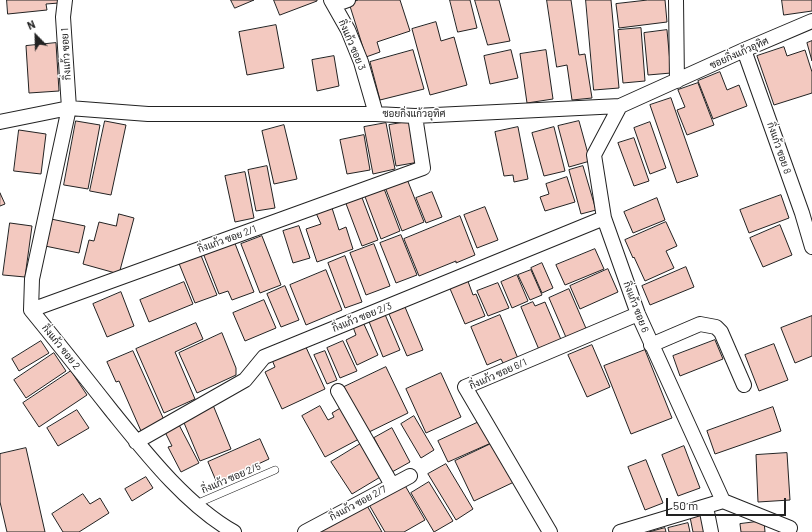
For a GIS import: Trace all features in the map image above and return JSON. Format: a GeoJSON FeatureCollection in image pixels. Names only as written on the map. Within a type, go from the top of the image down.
{"type":"FeatureCollection","features":[{"type":"Feature","properties":{"kind":"street","name":"กิ่งแก้ว ซอย 1"},"geometry":{"type":"LineString","coordinates":[[66,0],[63,17],[69,108]]}},
{"type":"Feature","properties":{"kind":"street"},"geometry":{"type":"LineString","coordinates":[[332,2],[348,0]]}},
{"type":"Feature","properties":{"kind":"street"},"geometry":{"type":"LineString","coordinates":[[676,0],[677,81]]}},
{"type":"Feature","properties":{"kind":"street","name":"กิ่งแก้ว ซอย 3"},"geometry":{"type":"LineString","coordinates":[[332,2],[348,30],[362,62],[376,114]]}},
{"type":"Feature","properties":{"kind":"street","name":"ซอยกิ่งแก้วอุทิศ"},"geometry":{"type":"LineString","coordinates":[[0,122],[69,108],[148,114],[376,114],[415,116],[620,106],[812,21]]}},
{"type":"Feature","properties":{"kind":"street","name":"กิ่งแก้ว ซอย 8"},"geometry":{"type":"LineString","coordinates":[[744,50],[807,211],[812,247]]}},
{"type":"Feature","properties":{"kind":"street","name":"กิ่งแก้ว ซอย 6"},"geometry":{"type":"LineString","coordinates":[[620,106],[594,155],[604,218],[638,314],[651,345],[723,501]]}},
{"type":"Feature","properties":{"kind":"street"},"geometry":{"type":"LineString","coordinates":[[31,310],[32,279],[69,108]]}},
{"type":"Feature","properties":{"kind":"street","name":"กิ่งแก้ว ซอย 2/1"},"geometry":{"type":"LineString","coordinates":[[31,310],[423,168],[415,116]]}},
{"type":"Feature","properties":{"kind":"street","name":"กิ่งแก้ว ซอย 2/3"},"geometry":{"type":"LineString","coordinates":[[136,442],[245,380],[264,357],[604,218]]}},
{"type":"Feature","properties":{"kind":"street","name":"กิ่งแก้ว ซอย 2"},"geometry":{"type":"LineString","coordinates":[[31,310],[136,442],[184,494],[228,531]]}},
{"type":"Feature","properties":{"kind":"street","name":"กิ่งแก้ว ซอย 6/1"},"geometry":{"type":"LineString","coordinates":[[550,532],[465,387],[638,314]]}},
{"type":"Feature","properties":{"kind":"street"},"geometry":{"type":"LineString","coordinates":[[651,345],[700,324],[716,327],[721,332],[744,385]]}},
{"type":"Feature","properties":{"kind":"street"},"geometry":{"type":"LineString","coordinates":[[338,391],[392,485]]}},
{"type":"Feature","properties":{"kind":"street","name":"กิ่งแก้ว ซอย 2/7"},"geometry":{"type":"LineString","coordinates":[[305,532],[410,476]]}},
{"type":"Feature","properties":{"kind":"street"},"geometry":{"type":"LineString","coordinates":[[620,532],[723,501],[790,528]]}},
{"type":"Feature","properties":{"kind":"street"},"geometry":{"type":"LineString","coordinates":[[706,507],[710,532]]}},
{"type":"Feature","properties":{"kind":"lane","name":"กิ่งแก้ว ซอย 2/5"},"geometry":{"type":"LineString","coordinates":[[196,504],[275,470]]}},
{"type":"Feature","properties":{"kind":"building"},"geometry":{"type":"Polygon","coordinates":[[[7,0],[59,0],[59,3],[46,4],[47,10],[8,14],[7,0]]]}},
{"type":"Feature","properties":{"kind":"building"},"geometry":{"type":"Polygon","coordinates":[[[231,0],[254,0],[235,8],[231,0]]]}},
{"type":"Feature","properties":{"kind":"building"},"geometry":{"type":"Polygon","coordinates":[[[274,0],[317,0],[317,1],[280,15],[274,0]]]}},
{"type":"Feature","properties":{"kind":"building"},"geometry":{"type":"Polygon","coordinates":[[[359,0],[400,0],[410,31],[377,42],[380,52],[366,57],[349,3],[359,0]]]}},
{"type":"Feature","properties":{"kind":"building"},"geometry":{"type":"Polygon","coordinates":[[[450,0],[470,0],[477,28],[458,32],[450,0]]]}},
{"type":"Feature","properties":{"kind":"building"},"geometry":{"type":"Polygon","coordinates":[[[475,0],[499,0],[510,41],[488,45],[475,0]]]}},
{"type":"Feature","properties":{"kind":"building"},"geometry":{"type":"Polygon","coordinates":[[[547,0],[571,0],[579,55],[585,54],[592,98],[572,100],[567,65],[557,67],[547,0]]]}},
{"type":"Feature","properties":{"kind":"building"},"geometry":{"type":"Polygon","coordinates":[[[586,0],[611,0],[619,88],[594,90],[586,0]]]}},
{"type":"Feature","properties":{"kind":"building"},"geometry":{"type":"Polygon","coordinates":[[[648,0],[665,0],[667,22],[619,28],[616,4],[648,0]]]}},
{"type":"Feature","properties":{"kind":"building"},"geometry":{"type":"Polygon","coordinates":[[[782,0],[812,0],[812,11],[784,15],[782,0]]]}},
{"type":"Feature","properties":{"kind":"building"},"geometry":{"type":"Polygon","coordinates":[[[436,22],[441,41],[454,37],[467,85],[430,95],[412,29],[436,22]]]}},
{"type":"Feature","properties":{"kind":"building"},"geometry":{"type":"Polygon","coordinates":[[[276,25],[284,68],[247,75],[239,32],[276,25]]]}},
{"type":"Feature","properties":{"kind":"building"},"geometry":{"type":"Polygon","coordinates":[[[641,28],[645,81],[623,83],[618,30],[641,28]]]}},
{"type":"Feature","properties":{"kind":"building"},"geometry":{"type":"Polygon","coordinates":[[[667,30],[671,73],[648,75],[644,33],[667,30]]]}},
{"type":"Feature","properties":{"kind":"building"},"geometry":{"type":"Polygon","coordinates":[[[812,41],[812,61],[807,43],[812,41]]]}},
{"type":"Feature","properties":{"kind":"building"},"geometry":{"type":"Polygon","coordinates":[[[56,43],[59,91],[29,93],[26,46],[56,43]]]}},
{"type":"Feature","properties":{"kind":"building"},"geometry":{"type":"Polygon","coordinates":[[[784,47],[787,56],[805,50],[812,72],[812,93],[774,105],[757,56],[784,47]]]}},
{"type":"Feature","properties":{"kind":"building"},"geometry":{"type":"Polygon","coordinates":[[[413,50],[424,89],[380,100],[370,62],[413,50]]]}},
{"type":"Feature","properties":{"kind":"building"},"geometry":{"type":"Polygon","coordinates":[[[511,50],[518,78],[490,84],[484,56],[511,50]]]}},
{"type":"Feature","properties":{"kind":"building"},"geometry":{"type":"Polygon","coordinates":[[[546,50],[553,99],[527,103],[520,54],[546,50]]]}},
{"type":"Feature","properties":{"kind":"building"},"geometry":{"type":"Polygon","coordinates":[[[334,56],[339,86],[317,91],[312,60],[334,56]]]}},
{"type":"Feature","properties":{"kind":"building"},"geometry":{"type":"Polygon","coordinates":[[[720,72],[727,90],[739,85],[747,106],[713,119],[698,81],[720,72]]]}},
{"type":"Feature","properties":{"kind":"building"},"geometry":{"type":"Polygon","coordinates":[[[698,83],[714,125],[687,135],[677,110],[685,107],[678,90],[698,83]]]}},
{"type":"Feature","properties":{"kind":"building"},"geometry":{"type":"Polygon","coordinates":[[[671,98],[698,176],[677,183],[650,105],[671,98]]]}},
{"type":"Feature","properties":{"kind":"building"},"geometry":{"type":"Polygon","coordinates":[[[76,121],[100,125],[88,189],[64,185],[76,121]]]}},
{"type":"Feature","properties":{"kind":"building"},"geometry":{"type":"Polygon","coordinates":[[[105,121],[126,125],[111,195],[90,191],[105,121]]]}},
{"type":"Feature","properties":{"kind":"building"},"geometry":{"type":"Polygon","coordinates":[[[413,121],[419,162],[396,166],[389,125],[413,121]]]}},
{"type":"Feature","properties":{"kind":"building"},"geometry":{"type":"Polygon","coordinates":[[[579,121],[590,161],[569,167],[558,126],[579,121]]]}},
{"type":"Feature","properties":{"kind":"building"},"geometry":{"type":"Polygon","coordinates":[[[650,122],[666,168],[650,174],[634,128],[650,122]]]}},
{"type":"Feature","properties":{"kind":"building"},"geometry":{"type":"Polygon","coordinates":[[[386,123],[395,169],[373,174],[364,127],[386,123]]]}},
{"type":"Feature","properties":{"kind":"building"},"geometry":{"type":"Polygon","coordinates":[[[284,125],[297,179],[274,184],[262,131],[284,125]]]}},
{"type":"Feature","properties":{"kind":"building"},"geometry":{"type":"Polygon","coordinates":[[[518,127],[528,179],[514,182],[513,175],[504,176],[495,132],[518,127]]]}},
{"type":"Feature","properties":{"kind":"building"},"geometry":{"type":"Polygon","coordinates":[[[554,127],[565,171],[544,176],[532,133],[554,127]]]}},
{"type":"Feature","properties":{"kind":"building"},"geometry":{"type":"Polygon","coordinates":[[[19,130],[46,134],[41,174],[14,171],[19,130]]]}},
{"type":"Feature","properties":{"kind":"building"},"geometry":{"type":"Polygon","coordinates":[[[364,135],[370,170],[347,174],[340,140],[364,135]]]}},
{"type":"Feature","properties":{"kind":"building"},"geometry":{"type":"Polygon","coordinates":[[[634,138],[649,181],[634,186],[618,143],[634,138]]]}},
{"type":"Feature","properties":{"kind":"building"},"geometry":{"type":"Polygon","coordinates":[[[267,166],[275,208],[256,211],[248,170],[267,166]]]}},
{"type":"Feature","properties":{"kind":"building"},"geometry":{"type":"Polygon","coordinates":[[[583,166],[596,210],[581,214],[569,170],[583,166]]]}},
{"type":"Feature","properties":{"kind":"building"},"geometry":{"type":"Polygon","coordinates":[[[245,172],[254,218],[235,222],[225,176],[245,172]]]}},
{"type":"Feature","properties":{"kind":"building"},"geometry":{"type":"Polygon","coordinates":[[[567,177],[575,202],[545,211],[540,197],[549,194],[546,184],[567,177]]]}},
{"type":"Feature","properties":{"kind":"building"},"geometry":{"type":"Polygon","coordinates":[[[407,179],[424,222],[402,231],[385,187],[407,179]]]}},
{"type":"Feature","properties":{"kind":"building"},"geometry":{"type":"Polygon","coordinates":[[[383,186],[400,231],[381,239],[364,194],[383,186]]]}},
{"type":"Feature","properties":{"kind":"building"},"geometry":{"type":"Polygon","coordinates":[[[432,192],[442,217],[426,223],[416,198],[432,192]]]}},
{"type":"Feature","properties":{"kind":"building"},"geometry":{"type":"Polygon","coordinates":[[[0,193],[5,204],[0,206],[0,193]]]}},
{"type":"Feature","properties":{"kind":"building"},"geometry":{"type":"Polygon","coordinates":[[[361,195],[378,240],[362,246],[345,201],[361,195]]]}},
{"type":"Feature","properties":{"kind":"building"},"geometry":{"type":"Polygon","coordinates":[[[781,195],[789,218],[749,233],[740,210],[781,195]]]}},
{"type":"Feature","properties":{"kind":"building"},"geometry":{"type":"Polygon","coordinates":[[[657,198],[665,220],[633,233],[624,212],[657,198]]]}},
{"type":"Feature","properties":{"kind":"building"},"geometry":{"type":"Polygon","coordinates":[[[485,207],[498,240],[477,248],[464,215],[485,207]]]}},
{"type":"Feature","properties":{"kind":"building"},"geometry":{"type":"Polygon","coordinates":[[[332,208],[339,230],[346,227],[353,249],[317,262],[306,229],[321,224],[316,213],[332,208]]]}},
{"type":"Feature","properties":{"kind":"building"},"geometry":{"type":"Polygon","coordinates":[[[119,214],[134,218],[119,274],[83,264],[89,240],[94,241],[99,222],[116,226],[119,214]]]}},
{"type":"Feature","properties":{"kind":"building"},"geometry":{"type":"Polygon","coordinates":[[[460,216],[475,255],[419,276],[404,239],[460,216]]]}},
{"type":"Feature","properties":{"kind":"building"},"geometry":{"type":"Polygon","coordinates":[[[51,219],[85,226],[79,253],[45,246],[51,219]]]}},
{"type":"Feature","properties":{"kind":"building"},"geometry":{"type":"Polygon","coordinates":[[[666,222],[677,246],[666,251],[674,268],[645,281],[625,240],[666,222]]]}},
{"type":"Feature","properties":{"kind":"building"},"geometry":{"type":"Polygon","coordinates":[[[10,223],[32,226],[25,277],[3,275],[10,223]]]}},
{"type":"Feature","properties":{"kind":"building"},"geometry":{"type":"Polygon","coordinates":[[[780,225],[792,255],[763,267],[750,238],[780,225]]]}},
{"type":"Feature","properties":{"kind":"building"},"geometry":{"type":"Polygon","coordinates":[[[299,226],[310,258],[293,263],[283,231],[299,226]]]}},
{"type":"Feature","properties":{"kind":"building"},"geometry":{"type":"Polygon","coordinates":[[[401,235],[417,275],[396,283],[380,243],[401,235]]]}},
{"type":"Feature","properties":{"kind":"building"},"geometry":{"type":"Polygon","coordinates":[[[262,236],[281,285],[260,293],[241,244],[262,236]]]}},
{"type":"Feature","properties":{"kind":"building"},"geometry":{"type":"Polygon","coordinates":[[[234,241],[254,292],[232,300],[228,291],[219,294],[203,253],[234,241]]]}},
{"type":"Feature","properties":{"kind":"building"},"geometry":{"type":"Polygon","coordinates":[[[374,244],[390,286],[366,295],[350,253],[374,244]]]}},
{"type":"Feature","properties":{"kind":"building"},"geometry":{"type":"Polygon","coordinates":[[[595,249],[604,269],[565,285],[556,265],[595,249]]]}},
{"type":"Feature","properties":{"kind":"building"},"geometry":{"type":"Polygon","coordinates":[[[200,253],[217,295],[195,303],[178,261],[200,253]]]}},
{"type":"Feature","properties":{"kind":"building"},"geometry":{"type":"Polygon","coordinates":[[[345,256],[362,302],[345,308],[328,263],[345,256]]]}},
{"type":"Feature","properties":{"kind":"building"},"geometry":{"type":"Polygon","coordinates":[[[542,263],[553,288],[542,293],[531,268],[542,263]]]}},
{"type":"Feature","properties":{"kind":"building"},"geometry":{"type":"Polygon","coordinates":[[[686,267],[694,287],[650,305],[642,286],[686,267]]]}},
{"type":"Feature","properties":{"kind":"building"},"geometry":{"type":"Polygon","coordinates":[[[608,269],[618,292],[580,309],[570,286],[608,269]]]}},
{"type":"Feature","properties":{"kind":"building"},"geometry":{"type":"Polygon","coordinates":[[[326,270],[342,310],[306,325],[290,285],[326,270]]]}},
{"type":"Feature","properties":{"kind":"building"},"geometry":{"type":"Polygon","coordinates":[[[531,270],[542,295],[530,300],[518,275],[531,270]]]}},
{"type":"Feature","properties":{"kind":"building"},"geometry":{"type":"Polygon","coordinates":[[[517,275],[528,301],[512,308],[501,282],[517,275]]]}},
{"type":"Feature","properties":{"kind":"building"},"geometry":{"type":"Polygon","coordinates":[[[466,276],[473,295],[476,294],[485,316],[465,324],[448,284],[466,276]]]}},
{"type":"Feature","properties":{"kind":"building"},"geometry":{"type":"Polygon","coordinates":[[[184,282],[193,304],[149,322],[140,300],[184,282]]]}},
{"type":"Feature","properties":{"kind":"building"},"geometry":{"type":"Polygon","coordinates":[[[498,283],[509,308],[488,316],[477,291],[498,283]]]}},
{"type":"Feature","properties":{"kind":"building"},"geometry":{"type":"Polygon","coordinates":[[[285,286],[299,320],[281,327],[267,294],[285,286]]]}},
{"type":"Feature","properties":{"kind":"building"},"geometry":{"type":"Polygon","coordinates":[[[569,289],[588,333],[568,342],[549,298],[569,289]]]}},
{"type":"Feature","properties":{"kind":"building"},"geometry":{"type":"Polygon","coordinates":[[[121,292],[134,326],[107,337],[93,304],[121,292]]]}},
{"type":"Feature","properties":{"kind":"building"},"geometry":{"type":"Polygon","coordinates":[[[264,300],[276,328],[245,341],[233,313],[264,300]]]}},
{"type":"Feature","properties":{"kind":"building"},"geometry":{"type":"Polygon","coordinates":[[[533,302],[535,306],[545,302],[562,342],[540,352],[521,307],[533,302]]]}},
{"type":"Feature","properties":{"kind":"building"},"geometry":{"type":"Polygon","coordinates":[[[405,307],[423,350],[407,356],[389,314],[405,307]]]}},
{"type":"Feature","properties":{"kind":"building"},"geometry":{"type":"Polygon","coordinates":[[[384,312],[400,350],[383,357],[368,319],[384,312]]]}},
{"type":"Feature","properties":{"kind":"building"},"geometry":{"type":"Polygon","coordinates":[[[500,315],[519,361],[505,367],[501,359],[487,365],[471,327],[500,315]]]}},
{"type":"Feature","properties":{"kind":"building"},"geometry":{"type":"Polygon","coordinates":[[[812,316],[812,356],[795,363],[781,328],[812,316]]]}},
{"type":"Feature","properties":{"kind":"building"},"geometry":{"type":"Polygon","coordinates":[[[363,322],[378,355],[357,365],[346,340],[356,335],[353,327],[363,322]]]}},
{"type":"Feature","properties":{"kind":"building"},"geometry":{"type":"Polygon","coordinates":[[[196,323],[203,339],[175,352],[195,399],[164,413],[136,349],[196,323]]]}},
{"type":"Feature","properties":{"kind":"building"},"geometry":{"type":"Polygon","coordinates":[[[222,333],[236,368],[236,375],[197,393],[179,353],[222,333]]]}},
{"type":"Feature","properties":{"kind":"building"},"geometry":{"type":"Polygon","coordinates":[[[715,340],[723,359],[680,376],[673,356],[715,340]]]}},
{"type":"Feature","properties":{"kind":"building"},"geometry":{"type":"Polygon","coordinates":[[[41,341],[49,353],[19,371],[12,359],[41,341]]]}},
{"type":"Feature","properties":{"kind":"building"},"geometry":{"type":"Polygon","coordinates":[[[343,341],[357,371],[340,378],[327,348],[343,341]]]}},
{"type":"Feature","properties":{"kind":"building"},"geometry":{"type":"Polygon","coordinates":[[[774,344],[788,380],[759,391],[745,355],[774,344]]]}},
{"type":"Feature","properties":{"kind":"building"},"geometry":{"type":"Polygon","coordinates":[[[305,345],[325,389],[282,409],[265,372],[275,367],[272,360],[305,345]]]}},
{"type":"Feature","properties":{"kind":"building"},"geometry":{"type":"Polygon","coordinates":[[[592,345],[610,387],[587,397],[568,355],[592,345]]]}},
{"type":"Feature","properties":{"kind":"building"},"geometry":{"type":"Polygon","coordinates":[[[645,350],[672,418],[631,434],[604,366],[645,350]]]}},
{"type":"Feature","properties":{"kind":"building"},"geometry":{"type":"Polygon","coordinates":[[[133,351],[164,420],[141,431],[119,381],[116,382],[107,362],[133,351]]]}},
{"type":"Feature","properties":{"kind":"building"},"geometry":{"type":"Polygon","coordinates":[[[325,351],[337,380],[327,384],[314,355],[325,351]]]}},
{"type":"Feature","properties":{"kind":"building"},"geometry":{"type":"Polygon","coordinates":[[[54,353],[66,371],[26,398],[14,380],[54,353]]]}},
{"type":"Feature","properties":{"kind":"building"},"geometry":{"type":"Polygon","coordinates":[[[386,367],[408,413],[367,433],[344,387],[386,367]]]}},
{"type":"Feature","properties":{"kind":"building"},"geometry":{"type":"Polygon","coordinates":[[[71,371],[87,395],[39,427],[23,403],[71,371]]]}},
{"type":"Feature","properties":{"kind":"building"},"geometry":{"type":"Polygon","coordinates":[[[441,373],[461,417],[426,433],[406,389],[441,373]]]}},
{"type":"Feature","properties":{"kind":"building"},"geometry":{"type":"Polygon","coordinates":[[[213,405],[231,449],[200,461],[182,418],[213,405]]]}},
{"type":"Feature","properties":{"kind":"building"},"geometry":{"type":"Polygon","coordinates":[[[320,406],[328,420],[334,417],[332,413],[342,407],[359,439],[325,457],[302,416],[320,406]]]}},
{"type":"Feature","properties":{"kind":"building"},"geometry":{"type":"Polygon","coordinates":[[[773,407],[781,431],[715,454],[707,431],[773,407]]]}},
{"type":"Feature","properties":{"kind":"building"},"geometry":{"type":"Polygon","coordinates":[[[77,410],[89,428],[58,446],[47,428],[77,410]]]}},
{"type":"Feature","properties":{"kind":"building"},"geometry":{"type":"Polygon","coordinates":[[[414,416],[434,450],[421,458],[401,424],[414,416]]]}},
{"type":"Feature","properties":{"kind":"building"},"geometry":{"type":"Polygon","coordinates":[[[177,421],[199,463],[181,472],[168,447],[172,446],[163,428],[177,421]]]}},
{"type":"Feature","properties":{"kind":"building"},"geometry":{"type":"Polygon","coordinates":[[[481,421],[491,443],[448,462],[438,441],[481,421]]]}},
{"type":"Feature","properties":{"kind":"building"},"geometry":{"type":"Polygon","coordinates":[[[392,428],[410,462],[392,472],[374,438],[392,428]]]}},
{"type":"Feature","properties":{"kind":"building"},"geometry":{"type":"Polygon","coordinates":[[[260,439],[269,459],[217,483],[208,462],[260,439]]]}},
{"type":"Feature","properties":{"kind":"building"},"geometry":{"type":"Polygon","coordinates":[[[495,442],[514,482],[474,501],[455,461],[495,442]]]}},
{"type":"Feature","properties":{"kind":"building"},"geometry":{"type":"Polygon","coordinates":[[[362,443],[382,476],[352,494],[331,462],[362,443]]]}},
{"type":"Feature","properties":{"kind":"building"},"geometry":{"type":"Polygon","coordinates":[[[684,446],[700,488],[678,496],[662,455],[684,446]]]}},
{"type":"Feature","properties":{"kind":"building"},"geometry":{"type":"Polygon","coordinates":[[[26,448],[45,532],[7,532],[0,502],[0,454],[26,448]]]}},
{"type":"Feature","properties":{"kind":"building"},"geometry":{"type":"Polygon","coordinates":[[[787,453],[790,500],[758,502],[756,455],[787,453]]]}},
{"type":"Feature","properties":{"kind":"building"},"geometry":{"type":"Polygon","coordinates":[[[646,460],[663,503],[645,510],[628,467],[646,460]]]}},
{"type":"Feature","properties":{"kind":"building"},"geometry":{"type":"Polygon","coordinates":[[[446,464],[473,509],[456,520],[428,474],[446,464]]]}},
{"type":"Feature","properties":{"kind":"building"},"geometry":{"type":"Polygon","coordinates":[[[146,477],[153,488],[132,501],[125,489],[146,477]]]}},
{"type":"Feature","properties":{"kind":"building"},"geometry":{"type":"Polygon","coordinates":[[[403,482],[425,520],[404,532],[385,532],[368,503],[403,482]]]}},
{"type":"Feature","properties":{"kind":"building"},"geometry":{"type":"Polygon","coordinates":[[[429,482],[453,521],[434,532],[411,493],[429,482]]]}},
{"type":"Feature","properties":{"kind":"building"},"geometry":{"type":"Polygon","coordinates":[[[83,494],[90,504],[100,498],[109,513],[79,532],[63,532],[52,514],[83,494]]]}},
{"type":"Feature","properties":{"kind":"building"},"geometry":{"type":"Polygon","coordinates":[[[365,502],[382,532],[315,532],[365,502]]]}},
{"type":"Feature","properties":{"kind":"building"},"geometry":{"type":"Polygon","coordinates":[[[702,515],[705,532],[693,532],[690,517],[702,515]]]}},
{"type":"Feature","properties":{"kind":"building"},"geometry":{"type":"Polygon","coordinates":[[[764,521],[765,532],[741,532],[740,524],[764,521]]]}},
{"type":"Feature","properties":{"kind":"building"},"geometry":{"type":"Polygon","coordinates":[[[688,523],[690,532],[669,532],[668,528],[688,523]]]}},
{"type":"Feature","properties":{"kind":"building"},"geometry":{"type":"Polygon","coordinates":[[[665,528],[666,532],[649,532],[665,528]]]}}]}
